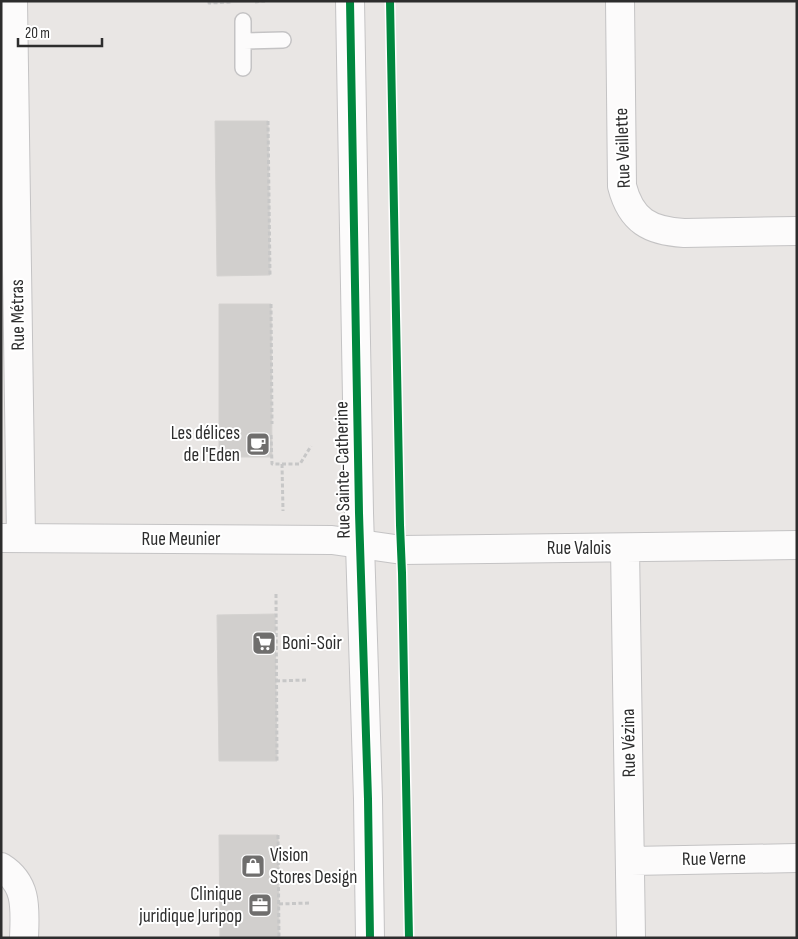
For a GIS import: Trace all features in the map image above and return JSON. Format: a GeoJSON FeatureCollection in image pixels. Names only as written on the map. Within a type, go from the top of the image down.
{"type":"FeatureCollection","features":[{"type":"Feature","properties":{"kind":"street","name":"Rue Métras"},"geometry":{"type":"LineString","coordinates":[[11,538],[9,214],[13,1]]}},
{"type":"Feature","properties":{"kind":"street","name":"Rue Sainte-Catherine"},"geometry":{"type":"LineString","coordinates":[[350,1],[370,938]]}},
{"type":"Feature","properties":{"kind":"street","name":"Rue Veillette"},"geometry":{"type":"LineString","coordinates":[[620,1],[622,186],[625,198],[632,210],[641,220],[652,227],[666,232],[797,231]]}},
{"type":"Feature","properties":{"kind":"street","name":"Rue Meunier"},"geometry":{"type":"LineString","coordinates":[[11,538],[332,540],[361,544]]}},
{"type":"Feature","properties":{"kind":"street","name":"Rue Valois"},"geometry":{"type":"LineString","coordinates":[[361,544],[402,550],[797,546]]}},
{"type":"Feature","properties":{"kind":"street","name":"Rue Vézina"},"geometry":{"type":"LineString","coordinates":[[625,548],[631,938]]}},
{"type":"Feature","properties":{"kind":"street","name":"Rue Verne"},"geometry":{"type":"LineString","coordinates":[[631,861],[797,858]]}},
{"type":"Feature","properties":{"kind":"street"},"geometry":{"type":"LineString","coordinates":[[1,867],[9,872],[22,891],[24,938]]}},
{"type":"Feature","properties":{"kind":"lane"},"geometry":{"type":"LineString","coordinates":[[243,21],[243,68]]}},
{"type":"Feature","properties":{"kind":"lane"},"geometry":{"type":"LineString","coordinates":[[243,41],[283,40]]}},
{"type":"Feature","properties":{"kind":"path"},"geometry":{"type":"LineString","coordinates":[[268,121],[270,276]]}},
{"type":"Feature","properties":{"kind":"path"},"geometry":{"type":"LineString","coordinates":[[271,304],[272,424]]}},
{"type":"Feature","properties":{"kind":"path"},"geometry":{"type":"LineString","coordinates":[[271,435],[272,464],[300,464],[311,446]]}},
{"type":"Feature","properties":{"kind":"path"},"geometry":{"type":"LineString","coordinates":[[282,464],[283,518]]}},
{"type":"Feature","properties":{"kind":"path"},"geometry":{"type":"LineString","coordinates":[[276,594],[277,761]]}},
{"type":"Feature","properties":{"kind":"path"},"geometry":{"type":"LineString","coordinates":[[276,681],[306,680]]}},
{"type":"Feature","properties":{"kind":"path"},"geometry":{"type":"LineString","coordinates":[[278,835],[279,938]]}},
{"type":"Feature","properties":{"kind":"path"},"geometry":{"type":"LineString","coordinates":[[279,904],[309,903]]}},
{"type":"Feature","properties":{"kind":"building"},"geometry":{"type":"Polygon","coordinates":[[[211,1],[265,1],[265,2],[211,3],[211,1]]]}},
{"type":"Feature","properties":{"kind":"building"},"geometry":{"type":"Polygon","coordinates":[[[215,121],[268,121],[270,275],[217,276],[215,121]]]}},
{"type":"Feature","properties":{"kind":"building"},"geometry":{"type":"Polygon","coordinates":[[[219,304],[271,304],[272,457],[219,457],[219,304]]]}},
{"type":"Feature","properties":{"kind":"building"},"geometry":{"type":"Polygon","coordinates":[[[275,614],[277,761],[219,761],[217,615],[275,614]]]}},
{"type":"Feature","properties":{"kind":"building"},"geometry":{"type":"Polygon","coordinates":[[[219,835],[278,835],[279,938],[220,938],[219,835]]]}},
{"type":"Feature","properties":{"kind":"cycle path"},"geometry":{"type":"LineString","coordinates":[[350,1],[359,513],[368,799],[370,938]]}},
{"type":"Feature","properties":{"kind":"cycle path"},"geometry":{"type":"LineString","coordinates":[[390,1],[409,938]]}},
{"type":"Feature","properties":{"kind":"place","name":"Les délices de l'Eden"},"geometry":{"type":"Point","coordinates":[258,444]}},
{"type":"Feature","properties":{"kind":"place","name":"Boni-Soir"},"geometry":{"type":"Point","coordinates":[264,643]}},
{"type":"Feature","properties":{"kind":"place","name":"Vision Stores Design"},"geometry":{"type":"Point","coordinates":[253,866]}},
{"type":"Feature","properties":{"kind":"place","name":"Clinique juridique Juripop"},"geometry":{"type":"Point","coordinates":[260,905]}}]}
